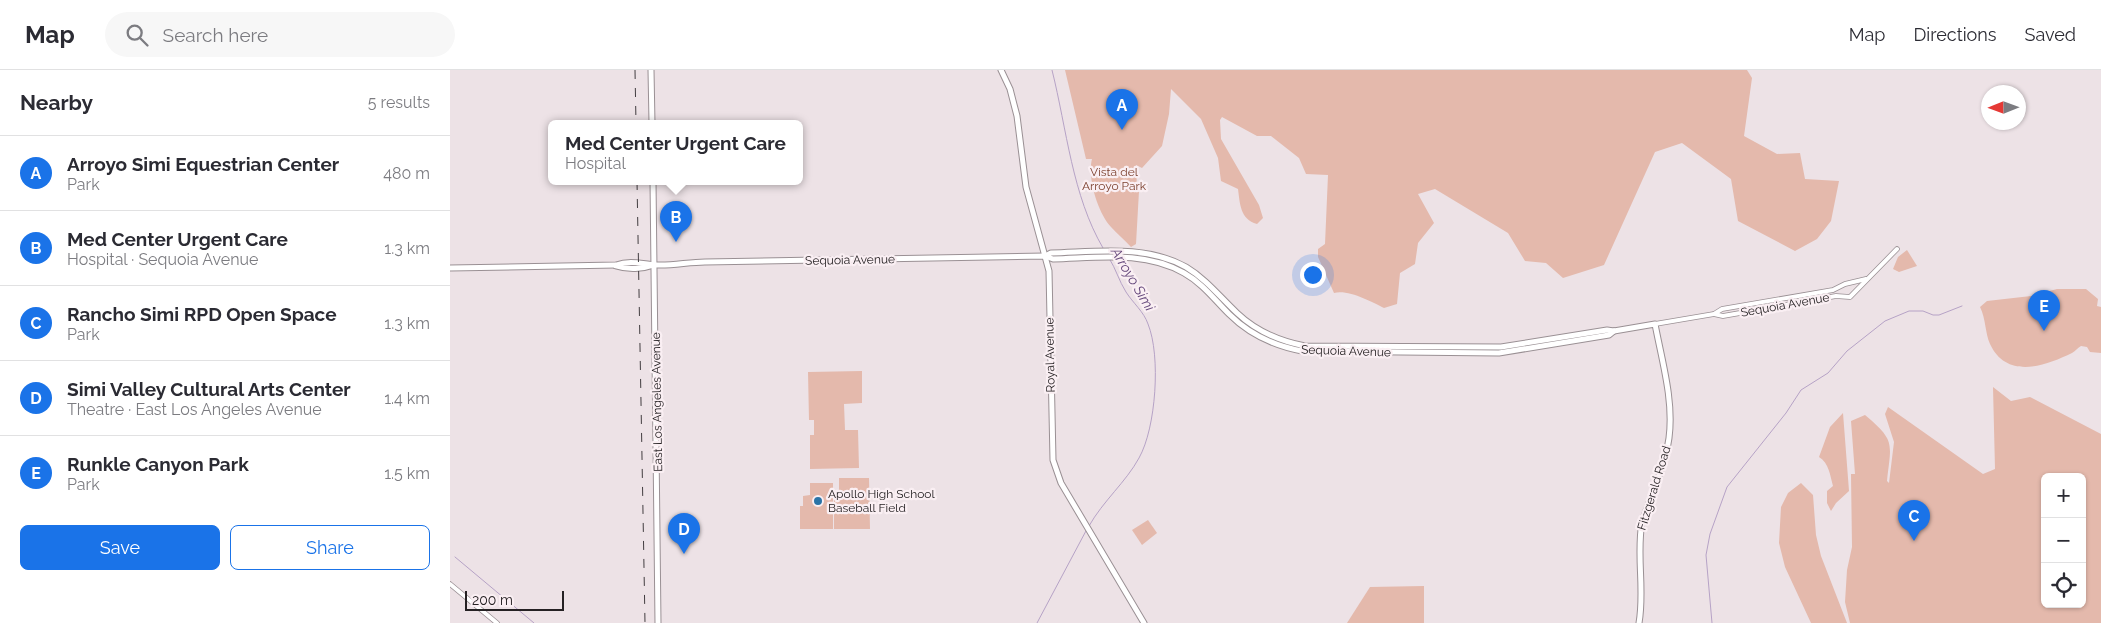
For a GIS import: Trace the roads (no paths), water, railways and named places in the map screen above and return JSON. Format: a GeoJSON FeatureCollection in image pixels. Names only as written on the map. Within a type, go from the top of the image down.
{"type":"FeatureCollection","features":[{"type":"Feature","properties":{"kind":"main road"},"geometry":{"type":"LineString","coordinates":[[651,70],[652,120]]}},
{"type":"Feature","properties":{"kind":"main road","name":"Royal Avenue"},"geometry":{"type":"LineString","coordinates":[[1001,70],[1010,90],[1017,116],[1026,187],[1050,279],[1053,460],[1058,477],[1144,623]]}},
{"type":"Feature","properties":{"kind":"main road","name":"East Los Angeles Avenue"},"geometry":{"type":"LineString","coordinates":[[653,185],[658,623]]}},
{"type":"Feature","properties":{"kind":"main road","name":"Sequoia Avenue"},"geometry":{"type":"LineString","coordinates":[[1045,256],[1051,253],[1092,252],[1122,252],[1156,256],[1185,267],[1204,280],[1252,326],[1278,339],[1304,346],[1501,347],[1656,324]]}},
{"type":"Feature","properties":{"kind":"main road","name":"Sequoia Avenue"},"geometry":{"type":"LineString","coordinates":[[450,268],[616,265],[645,262],[655,265],[705,262],[1045,256],[1053,259],[1126,258],[1156,261],[1183,273],[1206,290],[1237,322],[1248,330],[1276,344],[1302,351],[1498,353],[1609,335],[1614,331]]}},
{"type":"Feature","properties":{"kind":"main road","name":"Fitzgerald Road"},"geometry":{"type":"LineString","coordinates":[[1639,623],[1642,598],[1640,534],[1642,522],[1667,449],[1670,428],[1670,406],[1656,324]]}},
{"type":"Feature","properties":{"kind":"street","name":"Sequoia Avenue"},"geometry":{"type":"LineString","coordinates":[[1714,314],[1723,316],[1836,296],[1850,297],[1897,249]]}},
{"type":"Feature","properties":{"kind":"street","name":"Sequoia Avenue"},"geometry":{"type":"LineString","coordinates":[[1656,324],[1714,314],[1722,309],[1833,290],[1866,279]]}},
{"type":"Feature","properties":{"kind":"street"},"geometry":{"type":"LineString","coordinates":[[1851,284],[1854,292]]}},
{"type":"Feature","properties":{"kind":"street"},"geometry":{"type":"LineString","coordinates":[[450,584],[496,623]]}},
{"type":"Feature","properties":{"kind":"waterway","name":"Arroyo Simi"},"geometry":{"type":"LineString","coordinates":[[1052,70],[1077,184],[1084,206],[1103,248]]}},
{"type":"Feature","properties":{"kind":"waterway","name":"Arroyo Simi"},"geometry":{"type":"LineString","coordinates":[[1089,526],[1139,458],[1149,429],[1155,392],[1154,354],[1148,324],[1121,284],[1109,258]]}},
{"type":"Feature","properties":{"kind":"waterway"},"geometry":{"type":"LineString","coordinates":[[1712,623],[1706,555],[1710,534],[1727,487],[1786,413],[1801,390],[1828,373],[1847,351],[1885,321],[1909,311],[1923,311],[1939,315],[1962,306]]}},
{"type":"Feature","properties":{"kind":"waterway","name":"Arroyo Simi"},"geometry":{"type":"LineString","coordinates":[[1037,623],[1087,529]]}},
{"type":"Feature","properties":{"kind":"waterway"},"geometry":{"type":"LineString","coordinates":[[455,557],[534,623]]}},
{"type":"Feature","properties":{"kind":"railway"},"geometry":{"type":"LineString","coordinates":[[635,70],[636,120]]}},
{"type":"Feature","properties":{"kind":"railway"},"geometry":{"type":"LineString","coordinates":[[637,185],[645,623]]}},
{"type":"Feature","properties":{"kind":"place","name":"Arroyo Simi Equestrian Center"},"geometry":{"type":"Point","coordinates":[1122,130]}},
{"type":"Feature","properties":{"kind":"place","name":"Med Center Urgent Care"},"geometry":{"type":"Point","coordinates":[676,242]}},
{"type":"Feature","properties":{"kind":"place","name":"Runkle Canyon Park"},"geometry":{"type":"Point","coordinates":[2044,331]}},
{"type":"Feature","properties":{"kind":"place","name":"Apollo High School Baseball Field"},"geometry":{"type":"Point","coordinates":[818,501]}},
{"type":"Feature","properties":{"kind":"place","name":"Rancho Simi RPD Open Space"},"geometry":{"type":"Point","coordinates":[1914,541]}},
{"type":"Feature","properties":{"kind":"place","name":"Simi Valley Cultural Arts Center"},"geometry":{"type":"Point","coordinates":[684,554]}},
{"type":"Feature","properties":{"kind":"park label","name":"Vista del Arroyo Park"},"geometry":{"type":"Point","coordinates":[1114,179]}}]}
